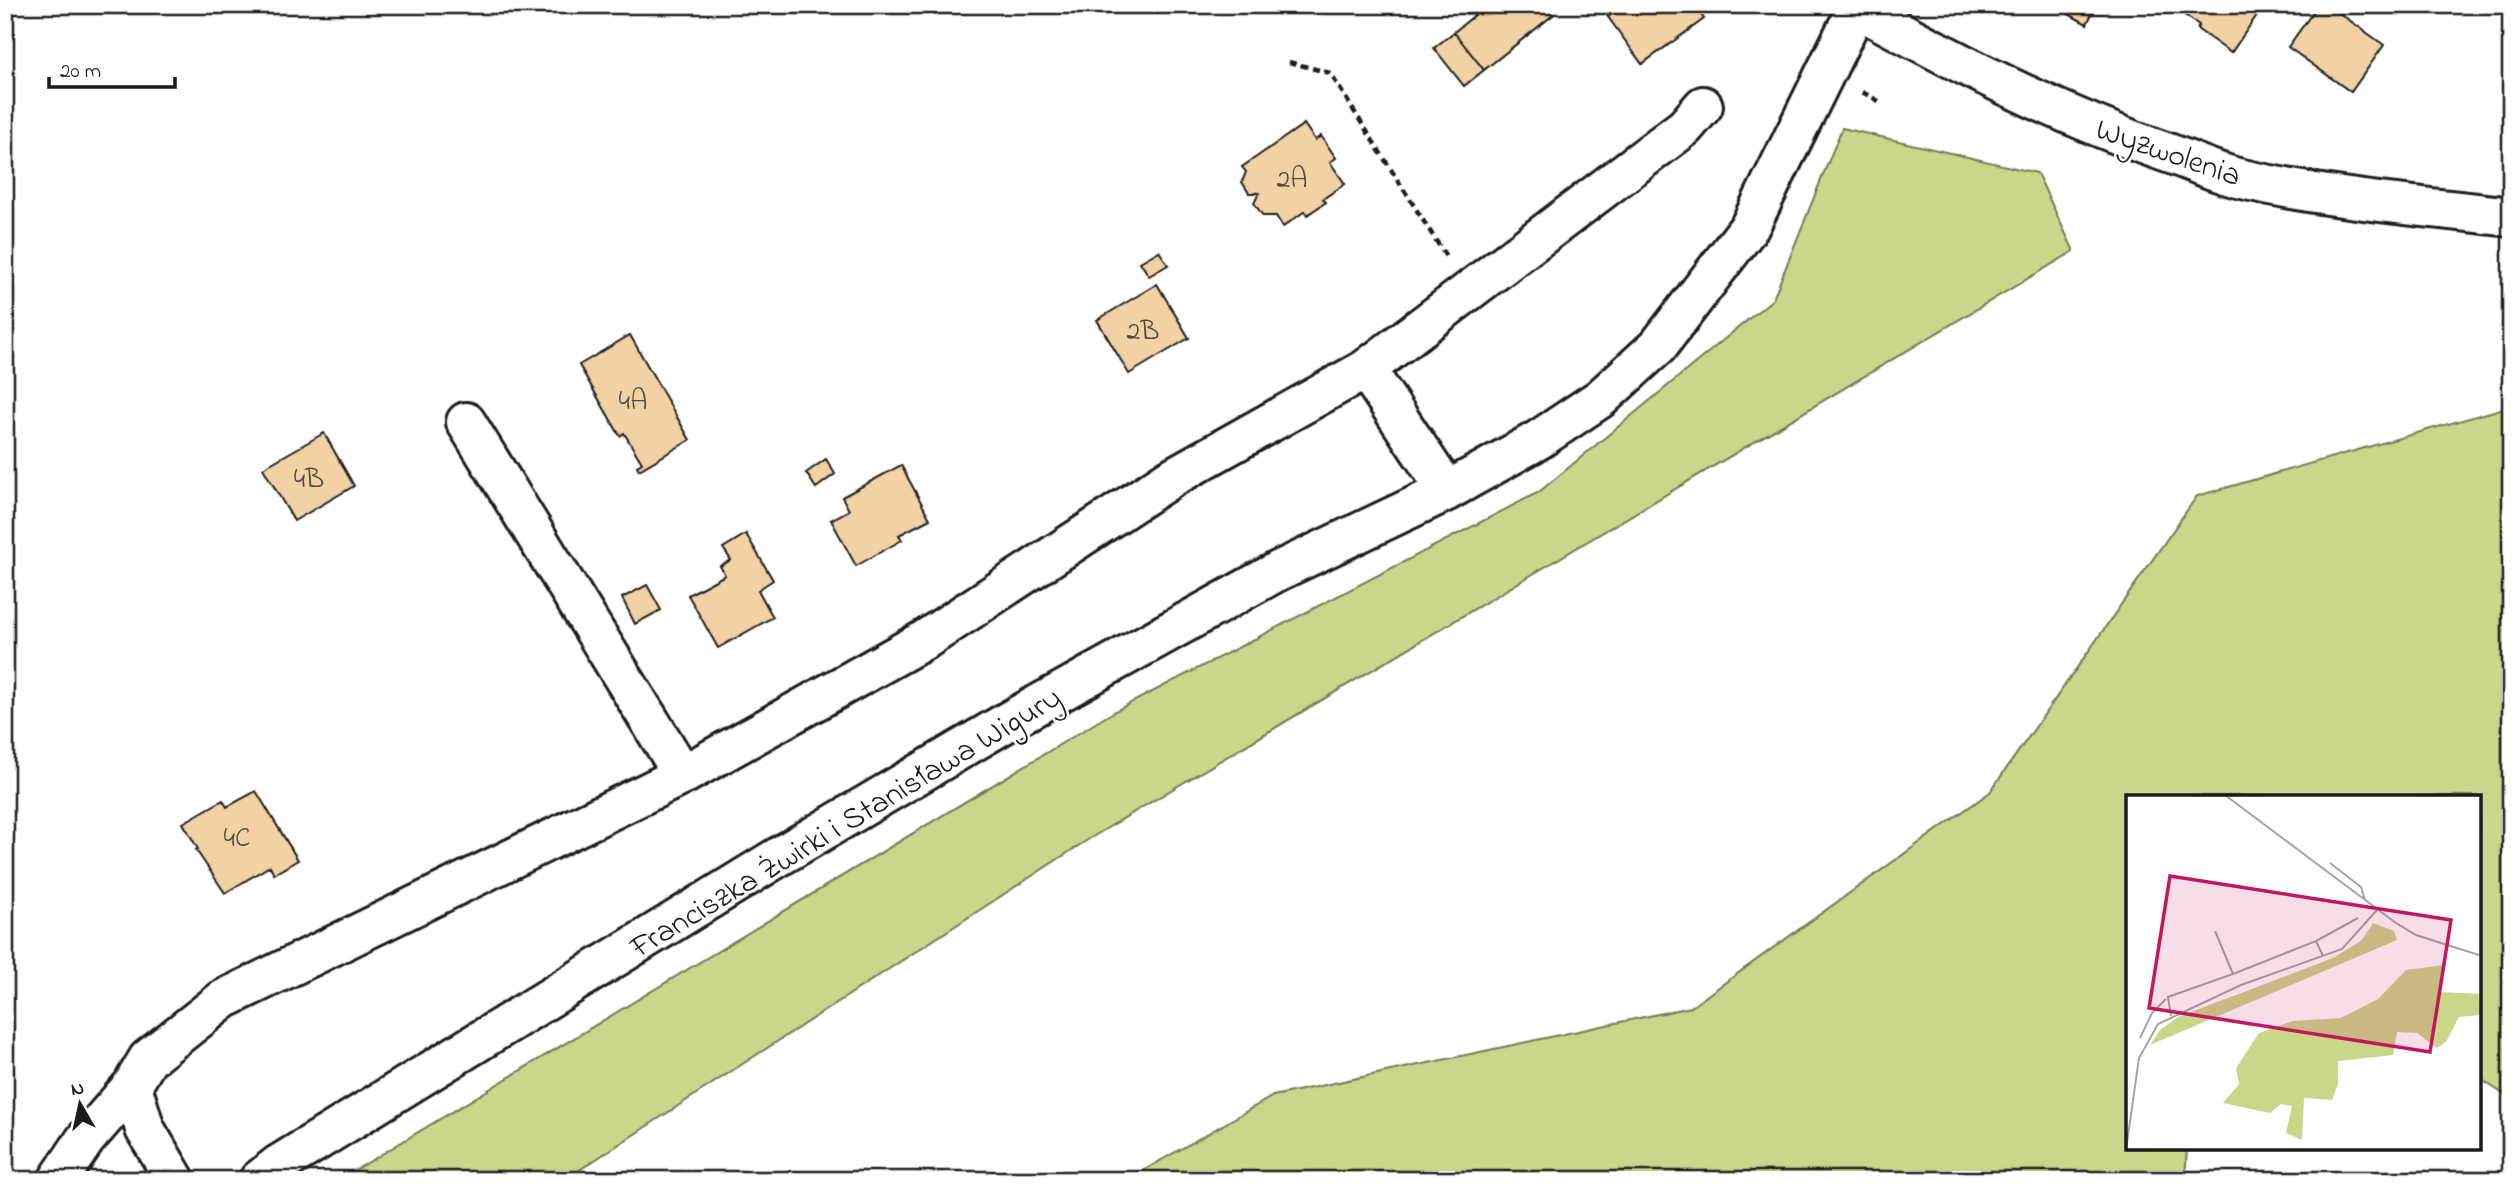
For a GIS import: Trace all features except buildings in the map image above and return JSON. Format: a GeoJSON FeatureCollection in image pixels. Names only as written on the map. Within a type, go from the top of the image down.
{"type":"FeatureCollection","features":[{"type":"Feature","properties":{"kind":"street","name":"Wyzwolenia"},"geometry":{"type":"LineString","coordinates":[[1854,7],[1938,54],[2039,102],[2126,139],[2236,177],[2342,198],[2511,217]]}},
{"type":"Feature","properties":{"kind":"street","name":"Franciszka Żwirki i Stanisława Wigury"},"geometry":{"type":"LineString","coordinates":[[258,1180],[278,1165],[775,859],[1012,719],[1278,571],[1447,491],[1538,440],[1601,398],[1658,346],[1750,226],[1854,7]]}},
{"type":"Feature","properties":{"kind":"street"},"geometry":{"type":"LineString","coordinates":[[58,1180],[85,1140],[132,1086],[148,1059],[225,999],[683,775],[926,639],[1171,478],[1366,369],[1685,127],[1703,106]]}},
{"type":"Feature","properties":{"kind":"street"},"geometry":{"type":"LineString","coordinates":[[1366,369],[1447,491]]}},
{"type":"Feature","properties":{"kind":"street"},"geometry":{"type":"LineString","coordinates":[[466,422],[683,775]]}},
{"type":"Feature","properties":{"kind":"street"},"geometry":{"type":"LineString","coordinates":[[132,1086],[145,1129],[175,1180]]}},
{"type":"Feature","properties":{"kind":"path"},"geometry":{"type":"LineString","coordinates":[[1289,62],[1330,73],[1468,292]]}},
{"type":"Feature","properties":{"kind":"green space"},"geometry":{"type":"Polygon","coordinates":[[[1842,128],[2037,173],[2074,251],[1089,839],[564,1180],[339,1180],[1117,710],[1539,492],[1773,299],[1842,128]]]}},
{"type":"Feature","properties":{"kind":"green space"},"geometry":{"type":"Polygon","coordinates":[[[2511,406],[2511,1099],[2481,1079],[2481,795],[2126,795],[2126,1150],[2187,1150],[2185,1180],[1127,1180],[1273,1096],[1691,1007],[1990,792],[2197,496],[2511,406]]]}}]}
